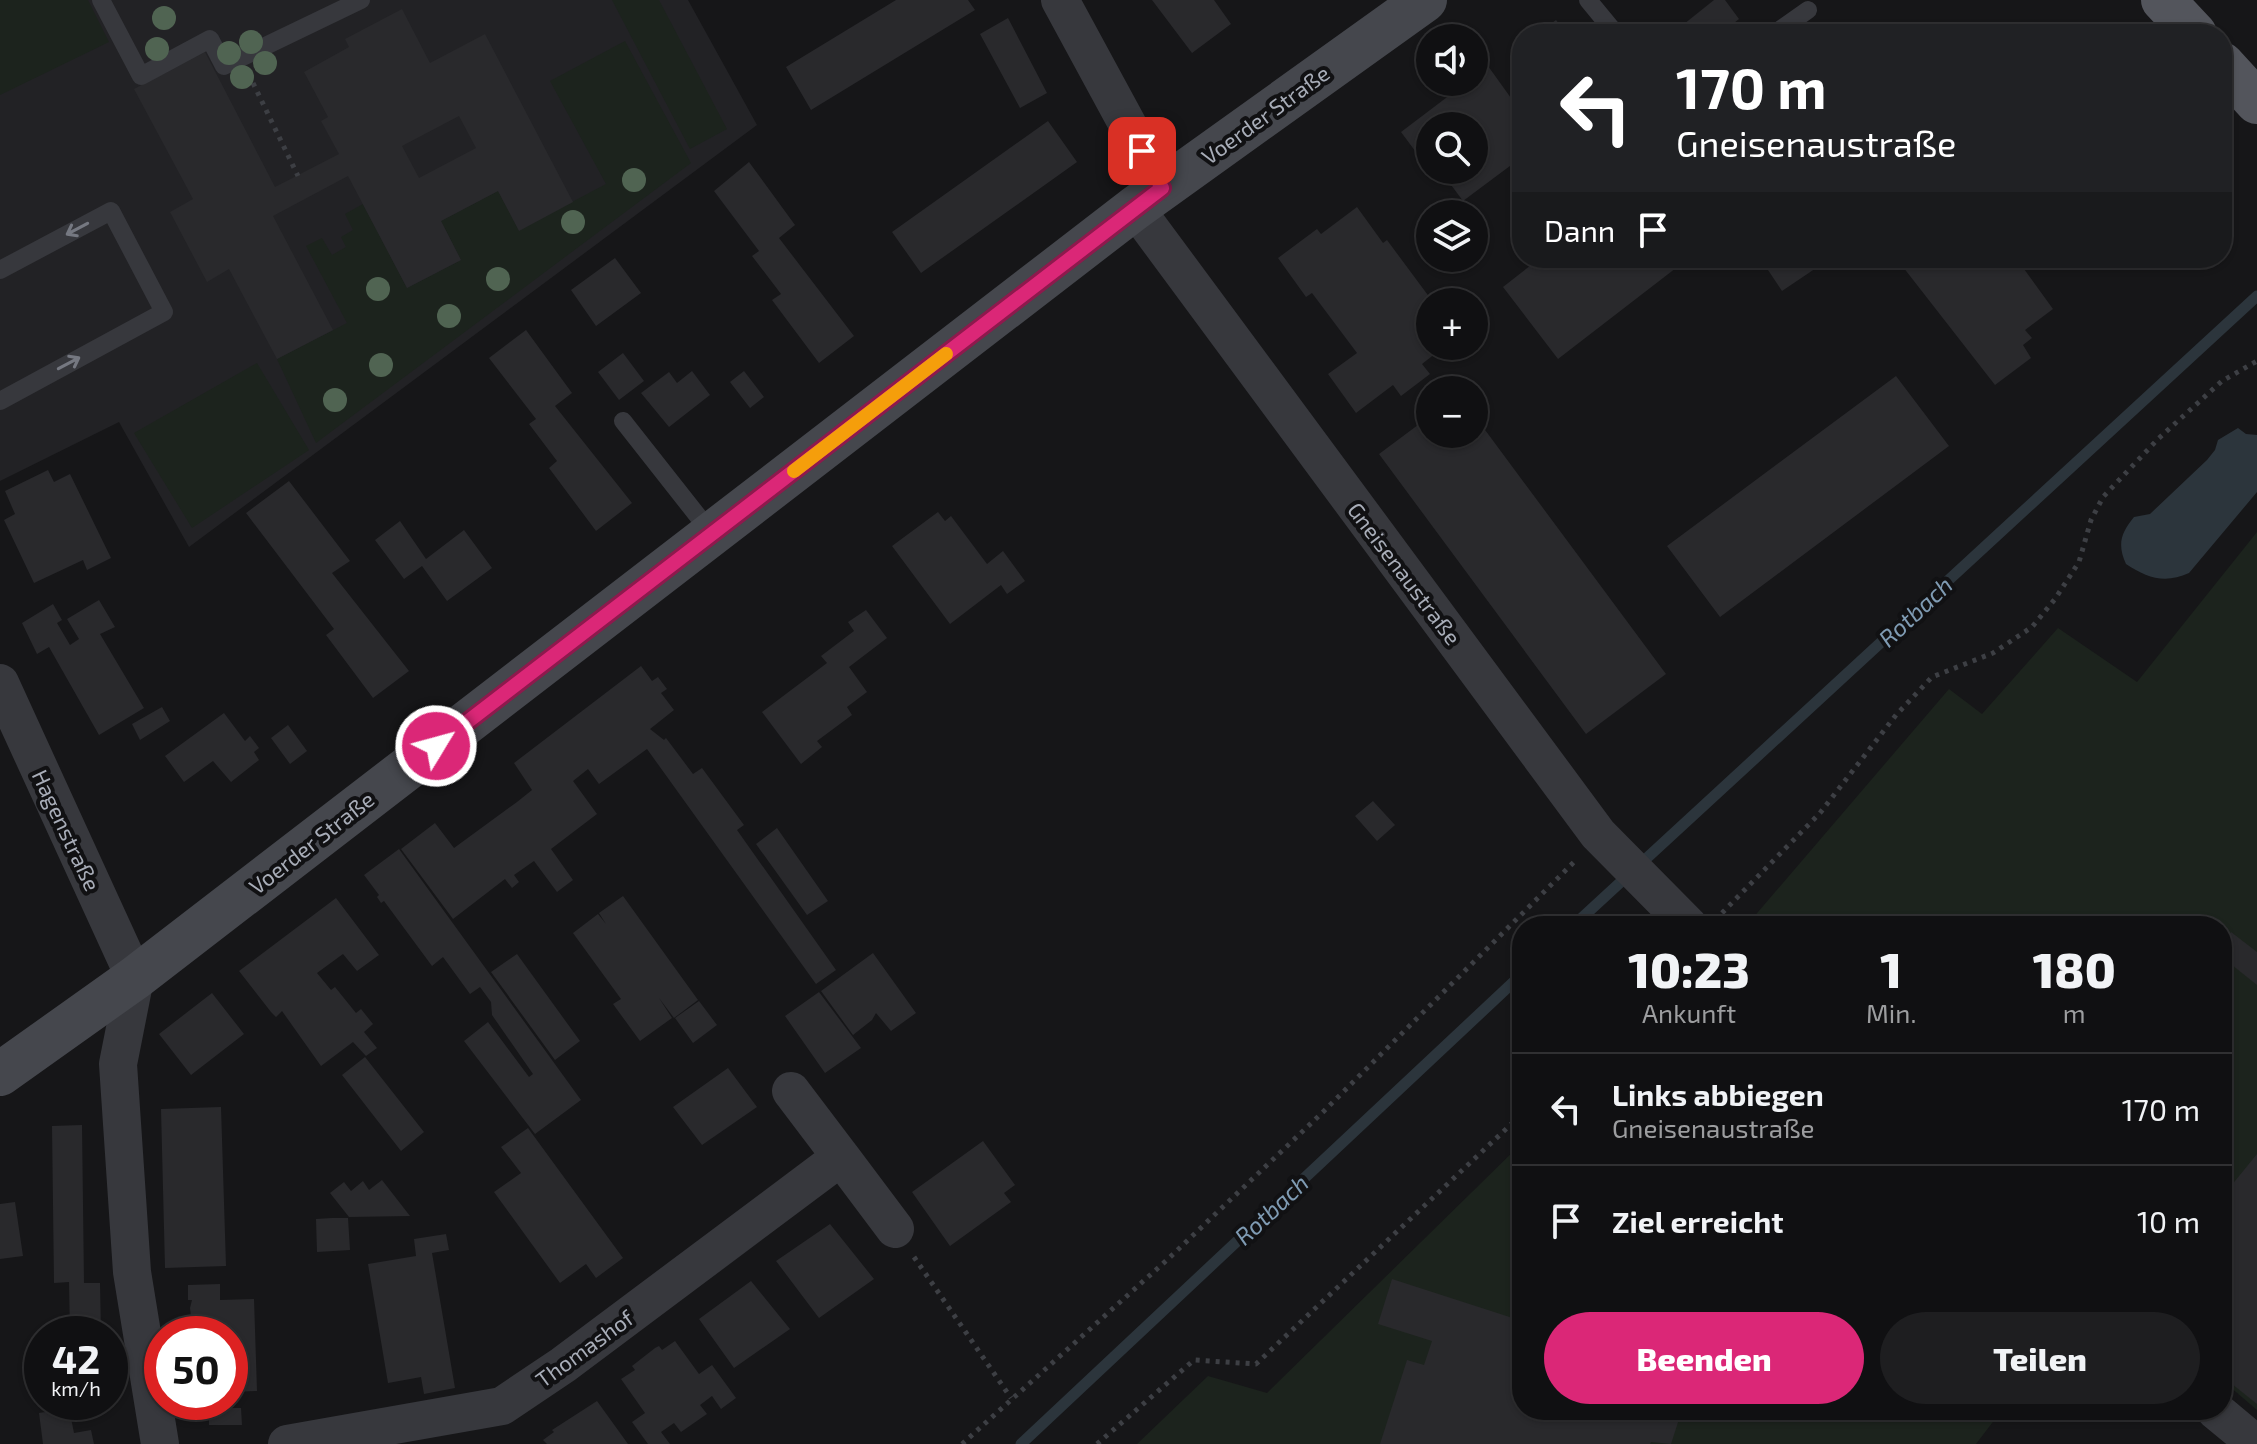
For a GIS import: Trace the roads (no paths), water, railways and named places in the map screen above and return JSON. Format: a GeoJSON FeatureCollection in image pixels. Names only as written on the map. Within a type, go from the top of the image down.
{"type":"FeatureCollection","features":[{"type":"Feature","properties":{"kind":"main road","name":"Voerder Straße"},"geometry":{"type":"LineString","coordinates":[[0,1074],[135,978],[1148,198],[1425,0]]}},
{"type":"Feature","properties":{"kind":"main road"},"geometry":{"type":"LineString","coordinates":[[2163,0],[2186,24]]}},
{"type":"Feature","properties":{"kind":"main road"},"geometry":{"type":"LineString","coordinates":[[2232,75],[2257,102]]}},
{"type":"Feature","properties":{"kind":"street","name":"Gneisenaustraße"},"geometry":{"type":"LineString","coordinates":[[1060,0],[1148,198],[1602,838],[1691,916]]}},
{"type":"Feature","properties":{"kind":"street","name":"Hagenstraße"},"geometry":{"type":"LineString","coordinates":[[0,683],[135,978]]}},
{"type":"Feature","properties":{"kind":"street"},"geometry":{"type":"LineString","coordinates":[[135,978],[118,1064],[132,1272],[160,1444]]}},
{"type":"Feature","properties":{"kind":"street"},"geometry":{"type":"LineString","coordinates":[[791,1091],[895,1229]]}},
{"type":"Feature","properties":{"kind":"street","name":"Thomashof"},"geometry":{"type":"LineString","coordinates":[[287,1444],[502,1406],[563,1365],[841,1157]]}},
{"type":"Feature","properties":{"kind":"street"},"geometry":{"type":"LineString","coordinates":[[2227,1420],[2256,1444]]}},
{"type":"Feature","properties":{"kind":"lane"},"geometry":{"type":"LineString","coordinates":[[101,0],[141,76],[210,39],[224,66],[361,0]]}},
{"type":"Feature","properties":{"kind":"lane"},"geometry":{"type":"LineString","coordinates":[[1588,0],[1608,24]]}},
{"type":"Feature","properties":{"kind":"lane"},"geometry":{"type":"LineString","coordinates":[[1788,24],[1808,10]]}},
{"type":"Feature","properties":{"kind":"lane"},"geometry":{"type":"LineString","coordinates":[[0,270],[111,211],[164,312],[0,401]]}},
{"type":"Feature","properties":{"kind":"lane"},"geometry":{"type":"LineString","coordinates":[[623,421],[712,534]]}},
{"type":"Feature","properties":{"kind":"waterway","name":"Rotbach"},"geometry":{"type":"LineString","coordinates":[[1584,916],[2257,296]]}},
{"type":"Feature","properties":{"kind":"waterway","name":"Rotbach"},"geometry":{"type":"LineString","coordinates":[[1021,1444],[1512,983]]}}]}
